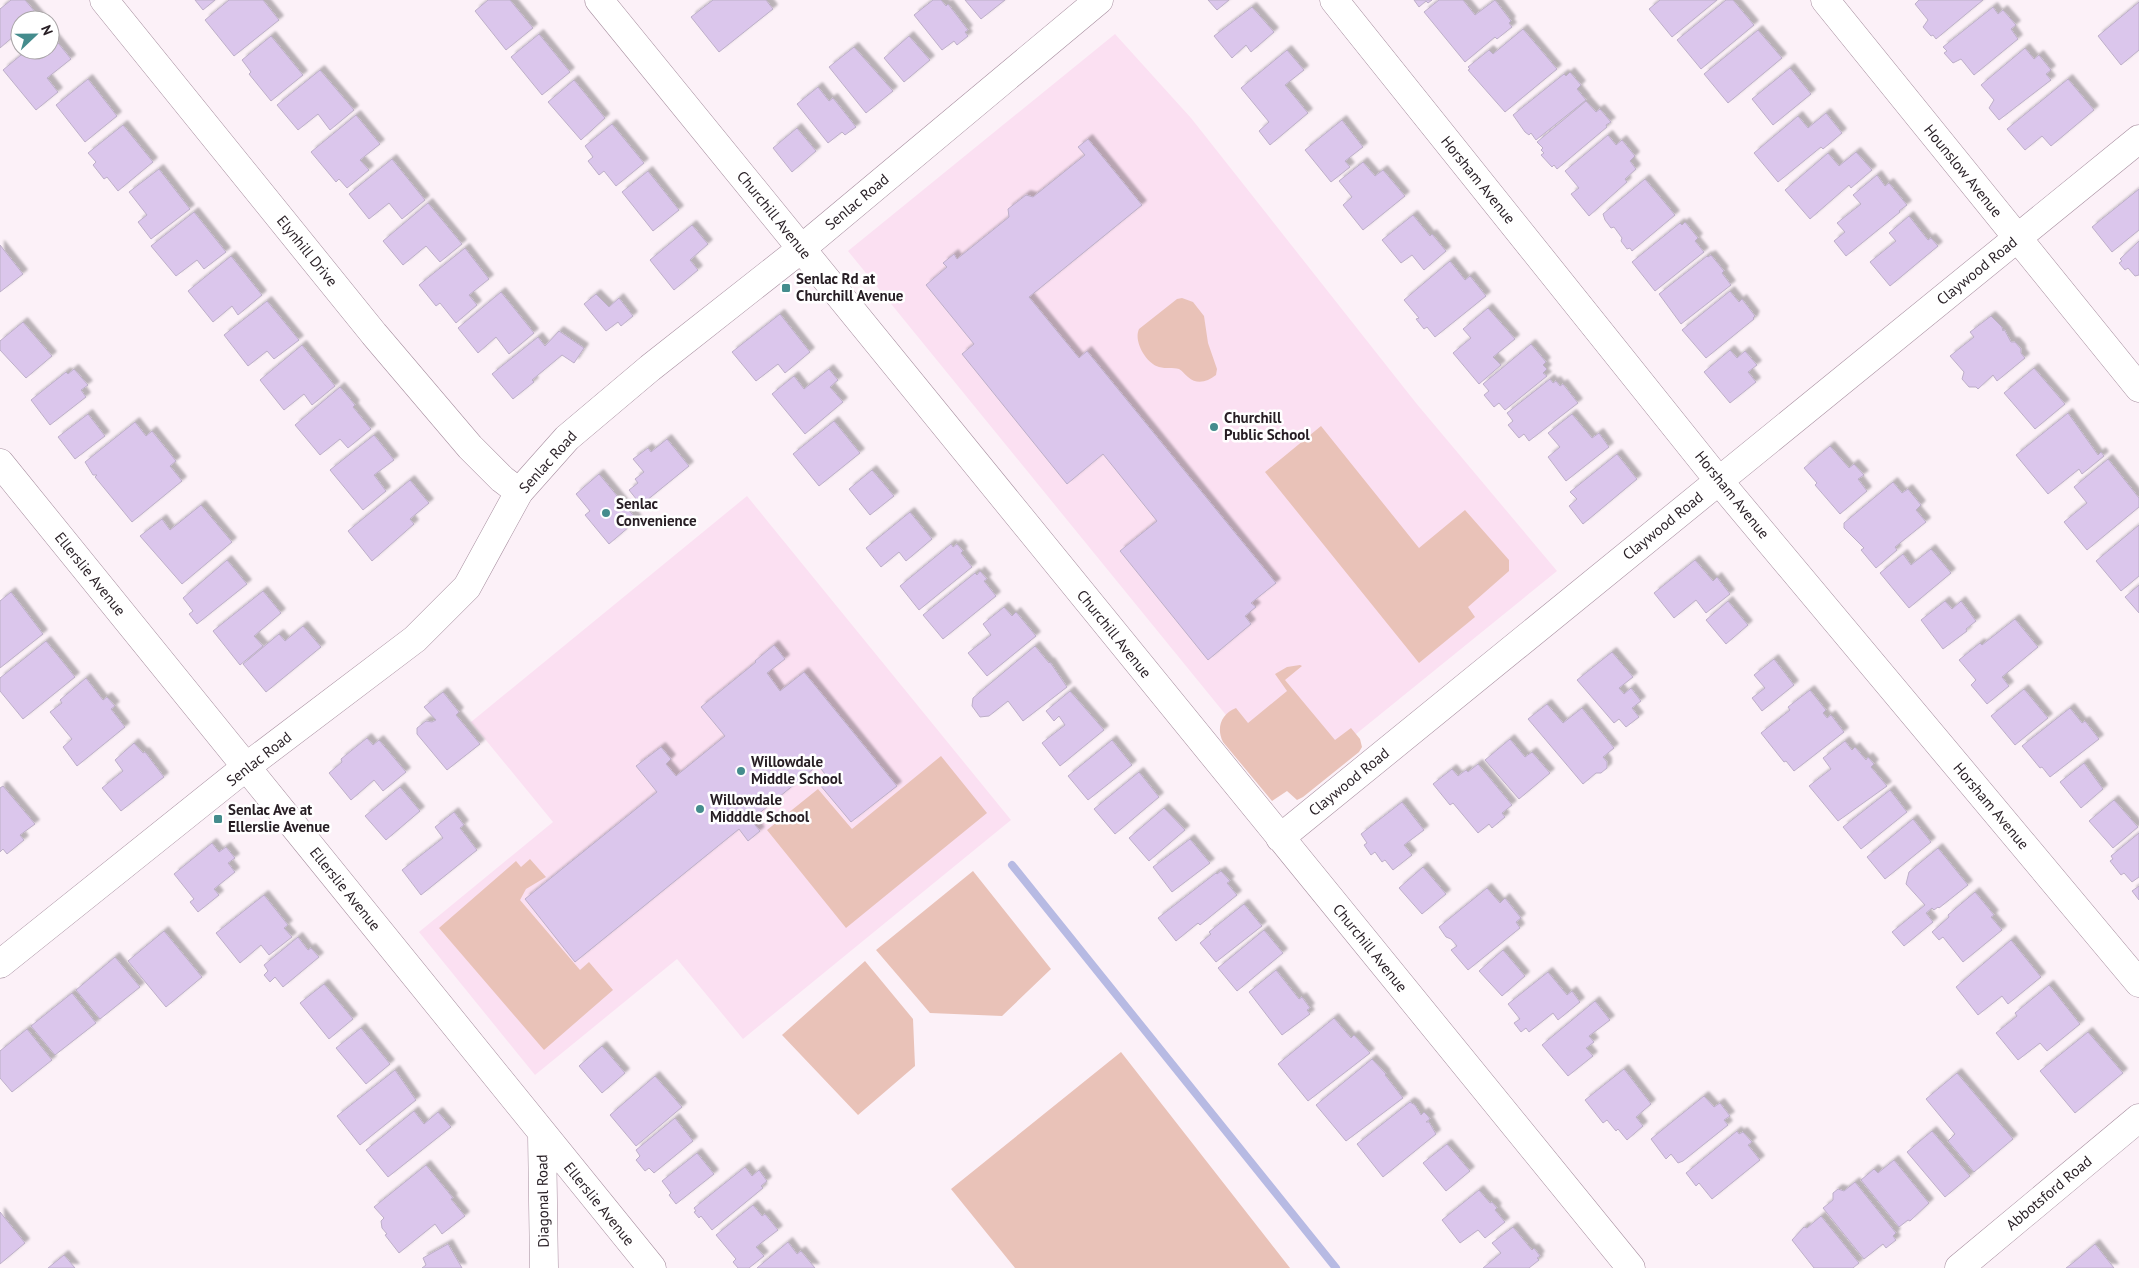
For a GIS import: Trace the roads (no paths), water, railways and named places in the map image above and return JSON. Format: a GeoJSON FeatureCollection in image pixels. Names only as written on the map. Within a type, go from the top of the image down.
{"type":"FeatureCollection","features":[{"type":"Feature","properties":{"kind":"street","name":"Elynhill Drive"},"geometry":{"type":"LineString","coordinates":[[104,0],[387,349],[470,447],[502,479],[519,492]]}},
{"type":"Feature","properties":{"kind":"street","name":"Churchill Avenue"},"geometry":{"type":"LineString","coordinates":[[599,0],[1631,1268]]}},
{"type":"Feature","properties":{"kind":"street","name":"Senlac Road"},"geometry":{"type":"LineString","coordinates":[[0,964],[246,767],[415,640],[467,588],[519,492],[567,438],[650,368],[801,249],[1099,0]]}},
{"type":"Feature","properties":{"kind":"street","name":"Horsham Avenue"},"geometry":{"type":"LineString","coordinates":[[1334,0],[1719,481],[2139,983]]}},
{"type":"Feature","properties":{"kind":"street","name":"Hounslow Avenue"},"geometry":{"type":"LineString","coordinates":[[1825,0],[2139,388]]}},
{"type":"Feature","properties":{"kind":"street","name":"Claywood Road"},"geometry":{"type":"LineString","coordinates":[[1280,838],[2139,139]]}},
{"type":"Feature","properties":{"kind":"street","name":"Ellerslie Avenue"},"geometry":{"type":"LineString","coordinates":[[0,463],[652,1268]]}},
{"type":"Feature","properties":{"kind":"street","name":"Abbotsford Road"},"geometry":{"type":"LineString","coordinates":[[1960,1268],[2139,1118]]}},
{"type":"Feature","properties":{"kind":"street","name":"Diagonal Road"},"geometry":{"type":"LineString","coordinates":[[542,1134],[544,1268]]}},
{"type":"Feature","properties":{"kind":"waterway"},"geometry":{"type":"LineString","coordinates":[[1012,865],[1336,1268]]}},
{"type":"Feature","properties":{"kind":"place","name":"Senlac Rd at Churchill Avenue"},"geometry":{"type":"Point","coordinates":[786,288]}},
{"type":"Feature","properties":{"kind":"place","name":"Churchill Public School"},"geometry":{"type":"Point","coordinates":[1214,427]}},
{"type":"Feature","properties":{"kind":"place","name":"Senlac Convenience"},"geometry":{"type":"Point","coordinates":[606,513]}},
{"type":"Feature","properties":{"kind":"place","name":"Willowdale Middle School"},"geometry":{"type":"Point","coordinates":[741,771]}},
{"type":"Feature","properties":{"kind":"place","name":"Willowdale Midddle School"},"geometry":{"type":"Point","coordinates":[700,809]}},
{"type":"Feature","properties":{"kind":"place","name":"Senlac Ave at Ellerslie Avenue"},"geometry":{"type":"Point","coordinates":[218,819]}}]}
